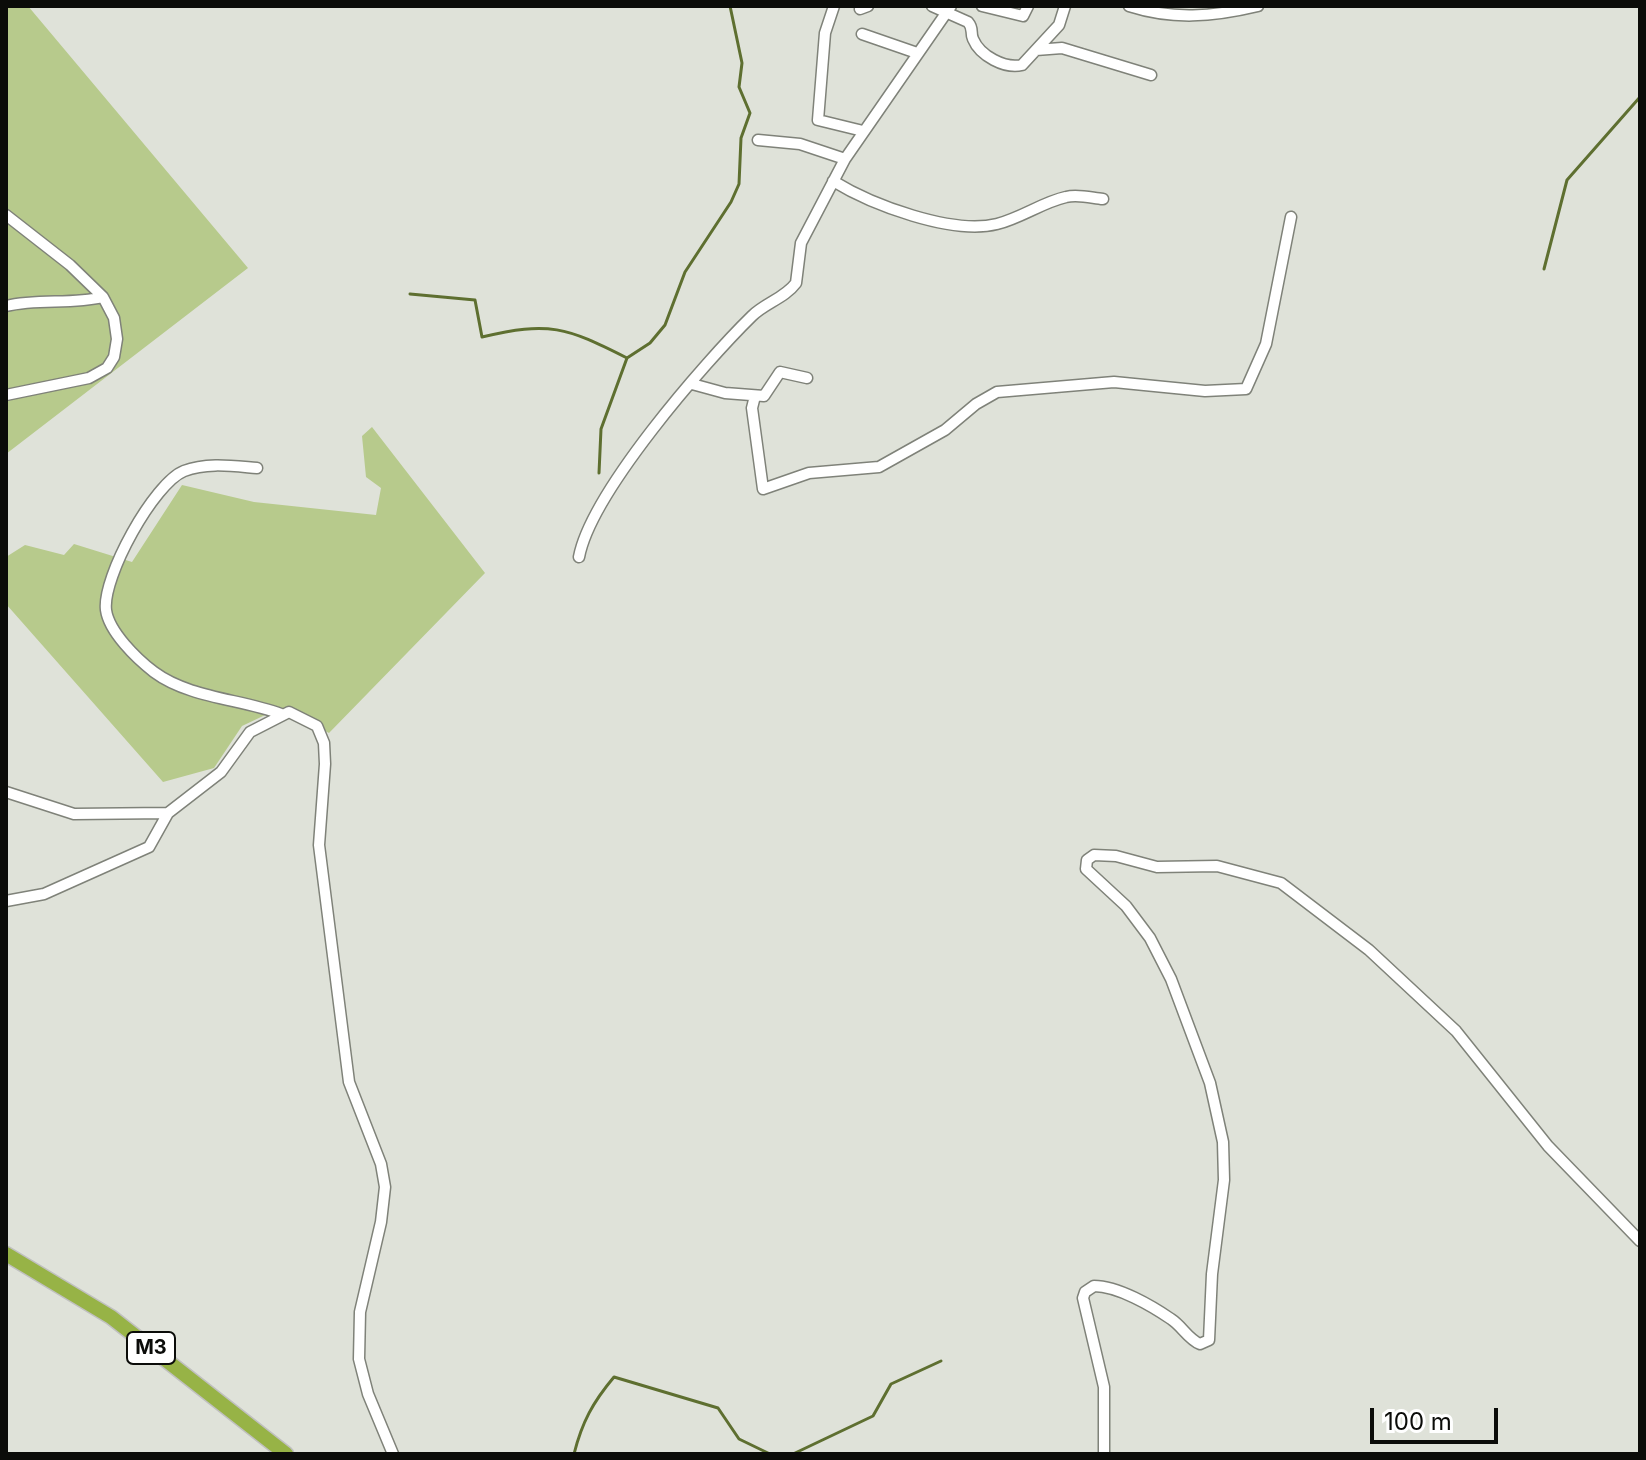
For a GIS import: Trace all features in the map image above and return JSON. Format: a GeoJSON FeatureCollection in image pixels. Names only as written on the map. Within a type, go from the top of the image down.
{"type":"FeatureCollection","features":[{"type":"Feature","properties":{"kind":"highway","name":"M3"},"geometry":{"type":"LineString","coordinates":[[6,1254],[111,1317],[286,1454]]}},
{"type":"Feature","properties":{"kind":"street"},"geometry":{"type":"LineString","coordinates":[[834,6],[825,33],[818,120],[863,131]]}},
{"type":"Feature","properties":{"kind":"street"},"geometry":{"type":"LineString","coordinates":[[932,6],[949,9],[968,22],[979,47],[998,62],[1013,67],[1022,65],[1059,25],[1065,6]]}},
{"type":"Feature","properties":{"kind":"street"},"geometry":{"type":"LineString","coordinates":[[982,6],[1023,16],[1028,6]]}},
{"type":"Feature","properties":{"kind":"street"},"geometry":{"type":"LineString","coordinates":[[1129,6],[1188,18],[1258,6]]}},
{"type":"Feature","properties":{"kind":"street"},"geometry":{"type":"LineString","coordinates":[[579,557],[584,533],[599,507],[649,436],[751,317],[796,283],[801,243],[845,159],[949,9]]}},
{"type":"Feature","properties":{"kind":"street"},"geometry":{"type":"LineString","coordinates":[[862,34],[917,53]]}},
{"type":"Feature","properties":{"kind":"street"},"geometry":{"type":"LineString","coordinates":[[1036,50],[1062,48],[1151,75]]}},
{"type":"Feature","properties":{"kind":"street"},"geometry":{"type":"LineString","coordinates":[[758,140],[800,144],[845,159]]}},
{"type":"Feature","properties":{"kind":"street"},"geometry":{"type":"LineString","coordinates":[[833,181],[853,193],[915,216],[981,226],[1028,214],[1066,197],[1103,199]]}},
{"type":"Feature","properties":{"kind":"street"},"geometry":{"type":"LineString","coordinates":[[6,215],[70,265],[103,297],[114,318],[117,339],[114,357],[107,368],[89,378],[6,395]]}},
{"type":"Feature","properties":{"kind":"street"},"geometry":{"type":"LineString","coordinates":[[755,396],[752,408],[763,489],[809,473],[879,467],[945,430],[976,404],[997,392],[1114,382],[1205,391],[1246,389],[1266,344],[1291,217]]}},
{"type":"Feature","properties":{"kind":"street"},"geometry":{"type":"LineString","coordinates":[[6,306],[39,300],[63,302],[103,297]]}},
{"type":"Feature","properties":{"kind":"street"},"geometry":{"type":"LineString","coordinates":[[692,384],[764,396],[780,372],[807,378]]}},
{"type":"Feature","properties":{"kind":"street"},"geometry":{"type":"LineString","coordinates":[[257,468],[224,465],[194,468],[165,484],[124,549],[107,595],[106,609],[109,621],[122,639],[154,672],[188,688],[281,714],[304,717],[317,726],[324,743],[319,845],[349,1082],[381,1164],[385,1187],[381,1222],[360,1312],[359,1359],[372,1404],[393,1454]]}},
{"type":"Feature","properties":{"kind":"street"},"geometry":{"type":"LineString","coordinates":[[6,901],[44,894],[142,852],[154,843],[168,813],[221,772],[250,732],[281,714]]}},
{"type":"Feature","properties":{"kind":"street"},"geometry":{"type":"LineString","coordinates":[[6,792],[74,814],[131,817],[168,813]]}},
{"type":"Feature","properties":{"kind":"street"},"geometry":{"type":"LineString","coordinates":[[1104,1454],[1104,1387],[1083,1298],[1085,1292],[1094,1286],[1116,1291],[1174,1320],[1193,1341],[1200,1344],[1209,1340],[1214,1249],[1224,1180],[1223,1142],[1210,1083],[1171,979],[1150,938],[1126,906],[1086,869],[1087,860],[1094,855],[1116,856],[1157,867],[1217,866],[1281,883],[1369,950],[1456,1031],[1548,1146],[1640,1241]]}},
{"type":"Feature","properties":{"kind":"green space"},"geometry":{"type":"Polygon","coordinates":[[[6,6],[28,6],[248,268],[6,454],[6,6]]]}},
{"type":"Feature","properties":{"kind":"green space"},"geometry":{"type":"Polygon","coordinates":[[[372,427],[485,573],[329,733],[280,708],[242,726],[214,768],[163,782],[6,604],[6,557],[25,545],[64,555],[74,544],[132,562],[182,485],[254,502],[376,515],[381,488],[366,477],[362,436],[372,427]]]}},
{"type":"Feature","properties":{"kind":"waterway"},"geometry":{"type":"LineString","coordinates":[[599,473],[601,429],[627,358],[650,343],[665,325],[685,272],[731,202],[739,184],[741,138],[750,113],[739,87],[742,63],[730,6]]}},
{"type":"Feature","properties":{"kind":"waterway"},"geometry":{"type":"LineString","coordinates":[[1544,269],[1567,180],[1640,97]]}},
{"type":"Feature","properties":{"kind":"waterway"},"geometry":{"type":"LineString","coordinates":[[410,294],[475,300],[482,337],[524,329],[557,330],[588,339],[627,358]]}},
{"type":"Feature","properties":{"kind":"waterway"},"geometry":{"type":"LineString","coordinates":[[793,1454],[873,1416],[891,1384],[941,1361]]}},
{"type":"Feature","properties":{"kind":"waterway"},"geometry":{"type":"LineString","coordinates":[[574,1454],[589,1413],[614,1377],[718,1408],[739,1439],[770,1454]]}}]}
